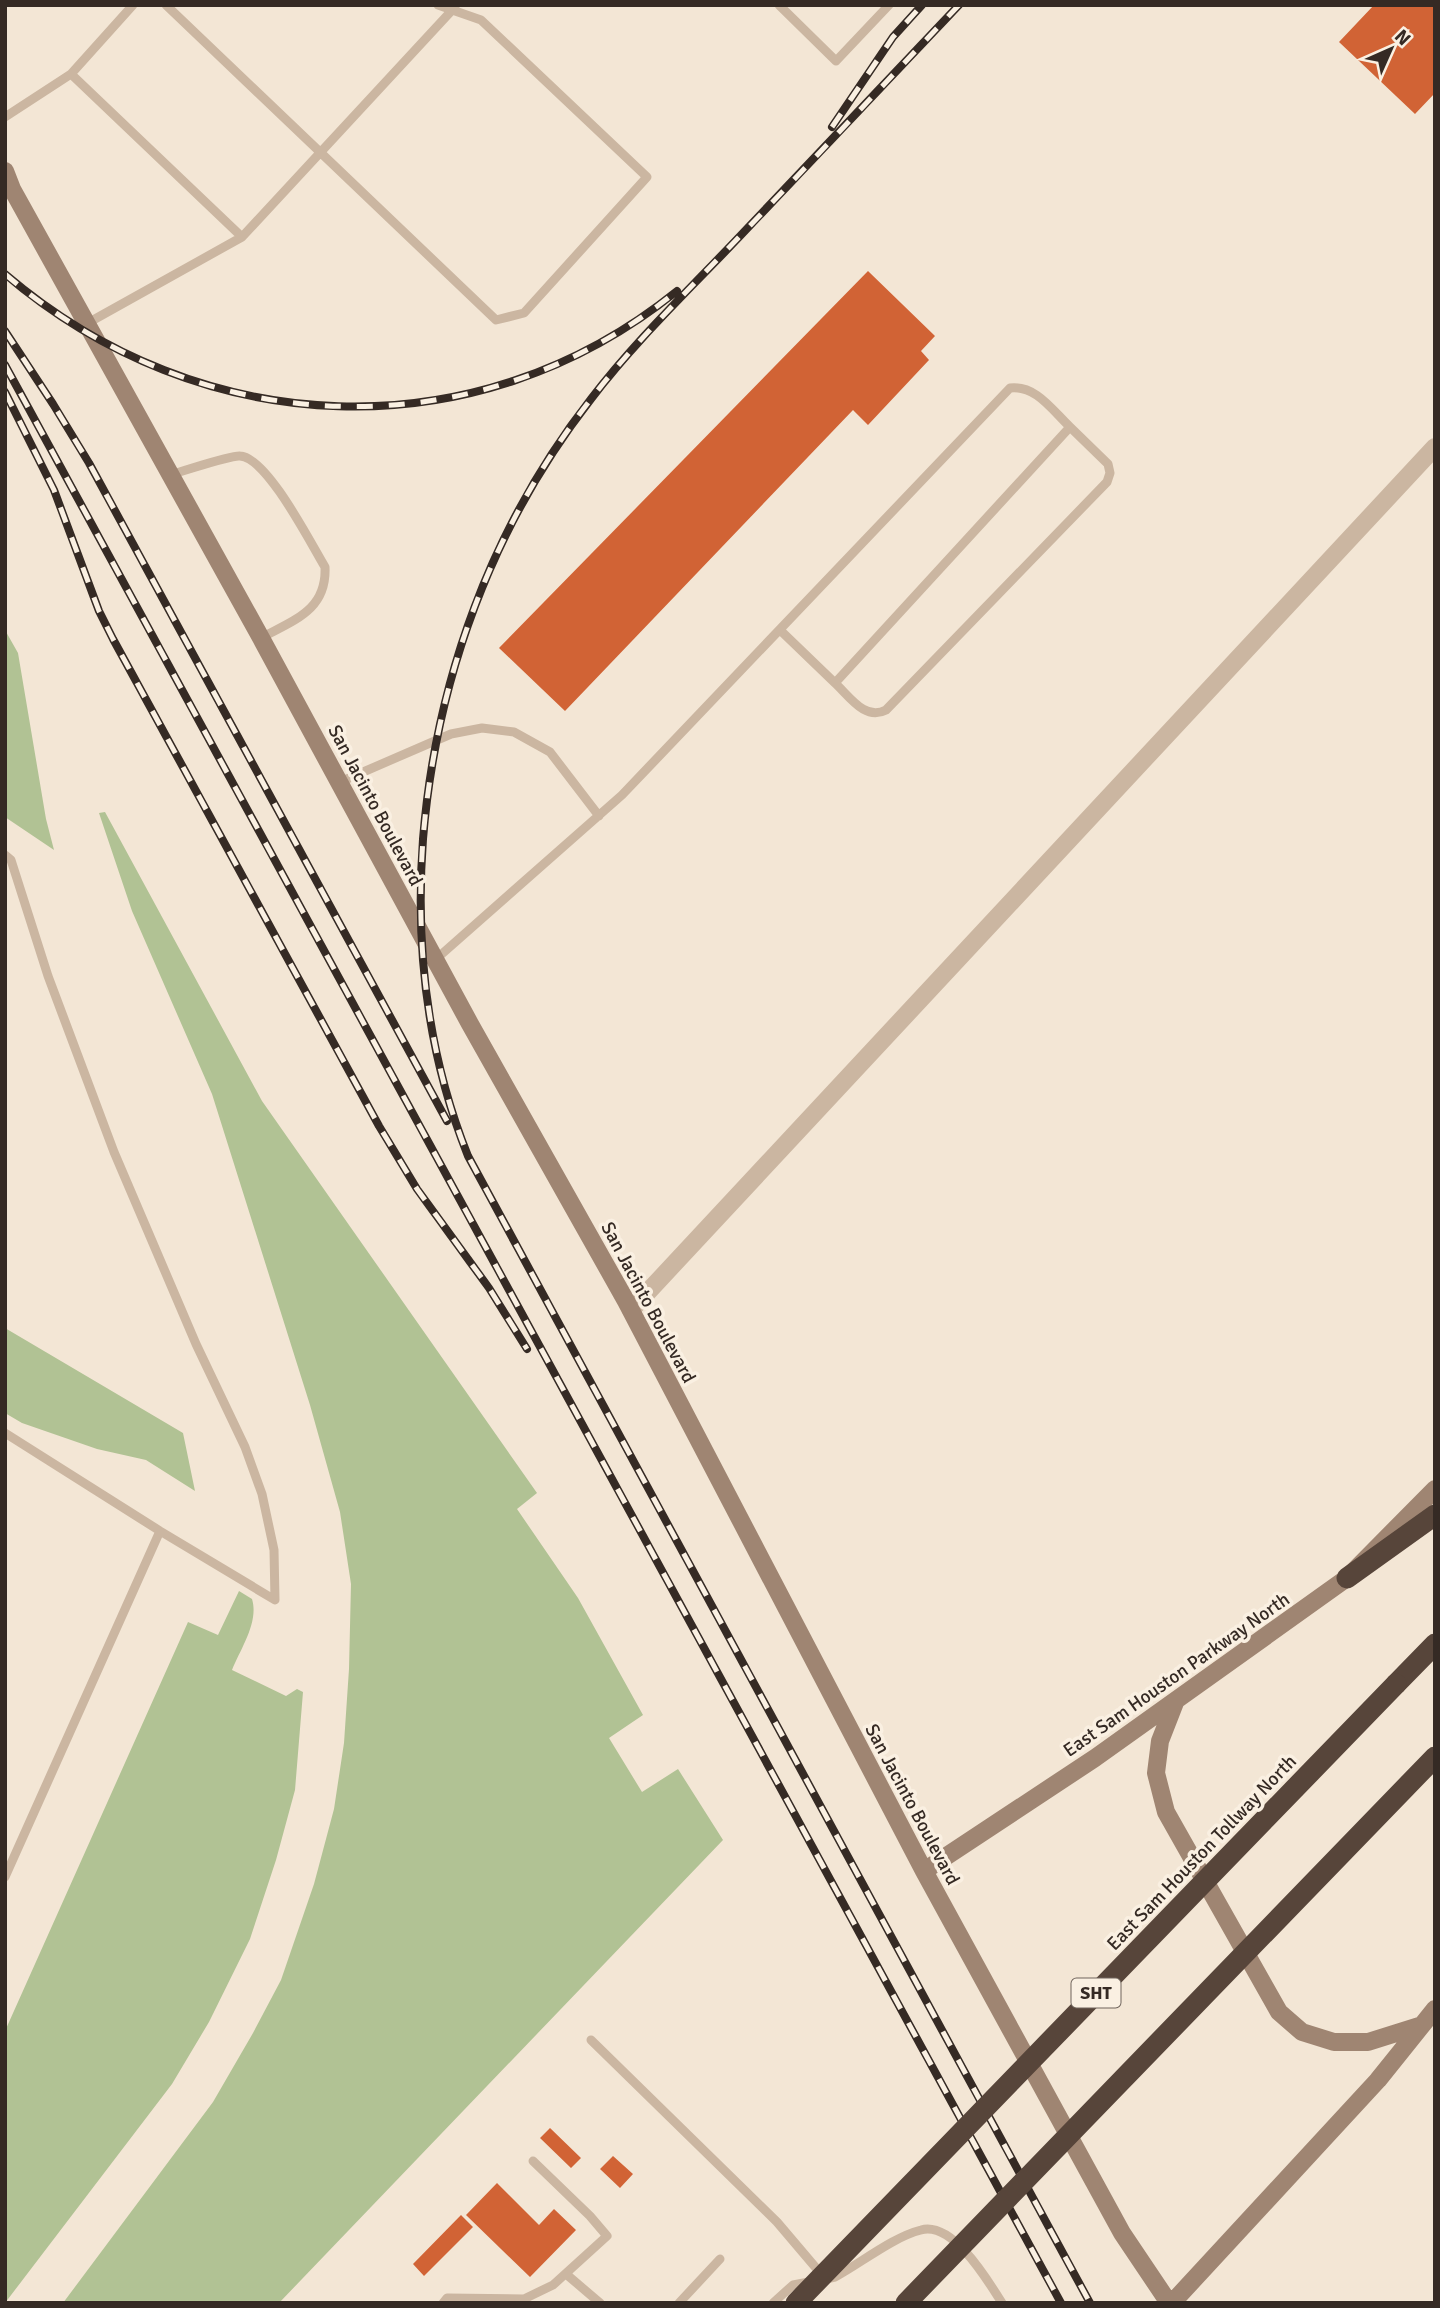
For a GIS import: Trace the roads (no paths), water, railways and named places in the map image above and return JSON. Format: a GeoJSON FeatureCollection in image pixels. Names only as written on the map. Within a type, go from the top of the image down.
{"type":"FeatureCollection","features":[{"type":"Feature","properties":{"kind":"highway"},"geometry":{"type":"LineString","coordinates":[[1347,1578],[1435,1515]]}},
{"type":"Feature","properties":{"kind":"highway","name":"East Sam Houston Tollway North"},"geometry":{"type":"LineString","coordinates":[[796,2303],[1435,1644]]}},
{"type":"Feature","properties":{"kind":"highway"},"geometry":{"type":"LineString","coordinates":[[906,2303],[1435,1757]]}},
{"type":"Feature","properties":{"kind":"main road","name":"San Jacinto Boulevard"},"geometry":{"type":"LineString","coordinates":[[5,172],[12,190],[172,474],[435,960],[631,1310],[924,1871],[1122,2233],[1171,2303]]}},
{"type":"Feature","properties":{"kind":"main road","name":"East Sam Houston Parkway North"},"geometry":{"type":"LineString","coordinates":[[924,1871],[1095,1758],[1347,1578],[1435,1489]]}},
{"type":"Feature","properties":{"kind":"main road"},"geometry":{"type":"LineString","coordinates":[[1176,1700],[1160,1741],[1156,1773],[1166,1812],[1279,2012],[1302,2032],[1334,2042],[1368,2042],[1422,2025]]}},
{"type":"Feature","properties":{"kind":"main road"},"geometry":{"type":"LineString","coordinates":[[1171,2303],[1378,2080],[1435,2009]]}},
{"type":"Feature","properties":{"kind":"street"},"geometry":{"type":"LineString","coordinates":[[631,1310],[1435,447]]}},
{"type":"Feature","properties":{"kind":"lane"},"geometry":{"type":"LineString","coordinates":[[5,117],[71,74],[132,5]]}},
{"type":"Feature","properties":{"kind":"lane"},"geometry":{"type":"LineString","coordinates":[[166,5],[496,320],[523,313],[647,177],[481,20],[454,8],[438,5]]}},
{"type":"Feature","properties":{"kind":"lane"},"geometry":{"type":"LineString","coordinates":[[779,5],[836,61],[888,5]]}},
{"type":"Feature","properties":{"kind":"lane"},"geometry":{"type":"LineString","coordinates":[[86,324],[242,237],[454,8]]}},
{"type":"Feature","properties":{"kind":"lane"},"geometry":{"type":"LineString","coordinates":[[71,74],[242,237]]}},
{"type":"Feature","properties":{"kind":"lane"},"geometry":{"type":"LineString","coordinates":[[435,960],[622,796],[1010,388],[1020,387],[1033,391],[1108,464],[1111,473],[1107,482],[886,710],[878,714],[868,713],[780,630]]}},
{"type":"Feature","properties":{"kind":"lane"},"geometry":{"type":"LineString","coordinates":[[835,683],[1070,427]]}},
{"type":"Feature","properties":{"kind":"lane"},"geometry":{"type":"LineString","coordinates":[[172,474],[240,456],[252,460],[267,474],[325,567],[326,583],[321,597],[303,615],[261,638]]}},
{"type":"Feature","properties":{"kind":"lane"},"geometry":{"type":"LineString","coordinates":[[340,782],[451,734],[482,728],[514,732],[550,752],[599,816]]}},
{"type":"Feature","properties":{"kind":"lane"},"geometry":{"type":"LineString","coordinates":[[5,855],[11,860],[48,976],[114,1152],[191,1332],[245,1447],[262,1494],[274,1550],[275,1600],[5,1433]]}},
{"type":"Feature","properties":{"kind":"lane"},"geometry":{"type":"LineString","coordinates":[[5,1877],[160,1531]]}},
{"type":"Feature","properties":{"kind":"lane"},"geometry":{"type":"LineString","coordinates":[[591,2040],[777,2222],[825,2279]]}},
{"type":"Feature","properties":{"kind":"lane"},"geometry":{"type":"LineString","coordinates":[[443,2303],[447,2298],[524,2299],[553,2285],[607,2236],[533,2161]]}},
{"type":"Feature","properties":{"kind":"lane"},"geometry":{"type":"LineString","coordinates":[[774,2303],[793,2285],[835,2277],[923,2229],[943,2232],[961,2248],[981,2270],[1002,2303]]}},
{"type":"Feature","properties":{"kind":"lane"},"geometry":{"type":"LineString","coordinates":[[680,2303],[720,2259]]}},
{"type":"Feature","properties":{"kind":"lane"},"geometry":{"type":"LineString","coordinates":[[566,2274],[600,2303]]}},
{"type":"Feature","properties":{"kind":"railway"},"geometry":{"type":"LineString","coordinates":[[832,127],[893,37],[922,5]]}},
{"type":"Feature","properties":{"kind":"railway"},"geometry":{"type":"LineString","coordinates":[[959,5],[626,356],[556,448],[525,499],[498,552],[475,607],[456,663],[441,721],[430,779],[423,839],[423,960],[434,1040],[454,1118],[468,1156],[1090,2303]]}},
{"type":"Feature","properties":{"kind":"railway"},"geometry":{"type":"LineString","coordinates":[[5,274],[82,329],[164,370],[250,396],[338,406],[427,401],[514,381],[598,344],[677,291]]}},
{"type":"Feature","properties":{"kind":"railway"},"geometry":{"type":"LineString","coordinates":[[5,331],[89,463],[447,1121]]}},
{"type":"Feature","properties":{"kind":"railway"},"geometry":{"type":"LineString","coordinates":[[5,365],[1061,2303]]}},
{"type":"Feature","properties":{"kind":"railway"},"geometry":{"type":"LineString","coordinates":[[5,392],[54,490],[99,611],[113,639],[379,1126],[417,1189],[489,1288],[527,1349]]}}]}
